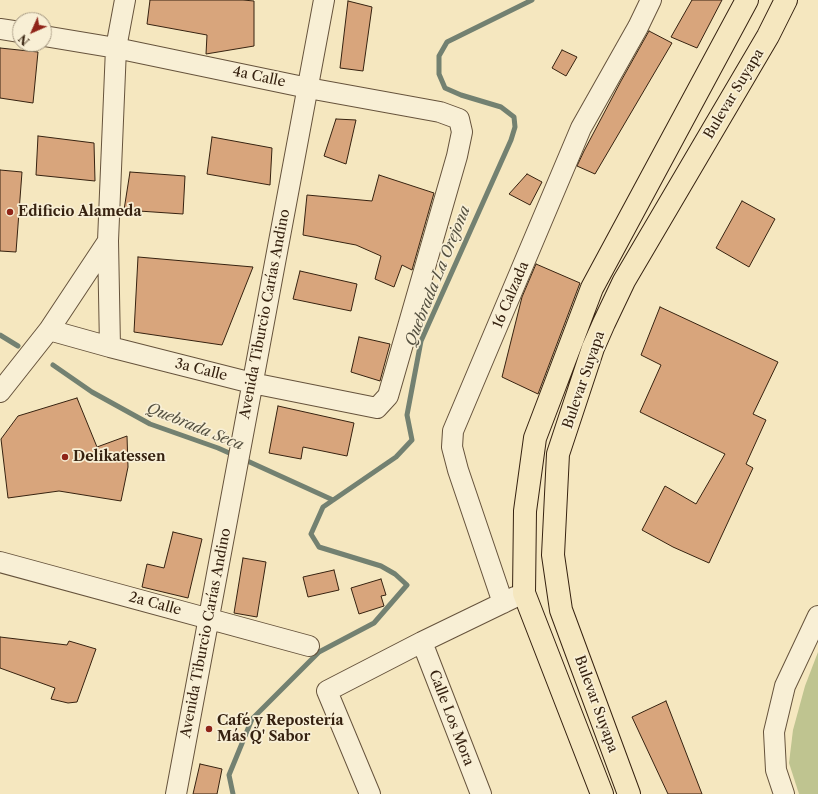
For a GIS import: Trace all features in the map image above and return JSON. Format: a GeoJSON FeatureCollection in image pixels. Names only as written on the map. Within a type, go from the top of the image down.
{"type":"FeatureCollection","features":[{"type":"Feature","properties":{"kind":"main road","name":"Bulevar Suyapa"},"geometry":{"type":"LineString","coordinates":[[602,794],[524,593],[525,511],[535,438],[592,288],[747,0]]}},
{"type":"Feature","properties":{"kind":"main road","name":"Bulevar Suyapa"},"geometry":{"type":"LineString","coordinates":[[629,794],[561,610],[553,555],[558,454],[593,348],[624,282],[768,36],[786,0]]}},
{"type":"Feature","properties":{"kind":"street"},"geometry":{"type":"LineString","coordinates":[[110,347],[108,241],[116,48],[125,0]]}},
{"type":"Feature","properties":{"kind":"street","name":"Avenida Tiburcio Carías Andino"},"geometry":{"type":"LineString","coordinates":[[176,794],[324,0]]}},
{"type":"Feature","properties":{"kind":"street","name":"16 Calzada"},"geometry":{"type":"LineString","coordinates":[[503,603],[458,470],[452,447],[453,431],[581,128],[634,34],[651,0]]}},
{"type":"Feature","properties":{"kind":"street"},"geometry":{"type":"LineString","coordinates":[[0,29],[12,31]]}},
{"type":"Feature","properties":{"kind":"street","name":"4a Calle"},"geometry":{"type":"LineString","coordinates":[[52,37],[116,48],[308,88],[440,112],[459,119],[462,132],[454,164],[388,396],[377,408]]}},
{"type":"Feature","properties":{"kind":"street"},"geometry":{"type":"LineString","coordinates":[[0,392],[49,330],[108,241]]}},
{"type":"Feature","properties":{"kind":"street","name":"3a Calle"},"geometry":{"type":"LineString","coordinates":[[49,330],[252,383],[377,408]]}},
{"type":"Feature","properties":{"kind":"street","name":"2a Calle"},"geometry":{"type":"LineString","coordinates":[[0,562],[309,646]]}},
{"type":"Feature","properties":{"kind":"street"},"geometry":{"type":"LineString","coordinates":[[370,794],[327,691],[422,642],[524,593]]}},
{"type":"Feature","properties":{"kind":"street"},"geometry":{"type":"LineString","coordinates":[[784,794],[776,770],[774,732],[785,686],[818,616]]}},
{"type":"Feature","properties":{"kind":"street","name":"Calle Los Mora"},"geometry":{"type":"LineString","coordinates":[[422,642],[480,794]]}},
{"type":"Feature","properties":{"kind":"green space"},"geometry":{"type":"Polygon","coordinates":[[[818,652],[818,794],[799,794],[789,763],[793,730],[805,686],[818,652]]]}},
{"type":"Feature","properties":{"kind":"building"},"geometry":{"type":"Polygon","coordinates":[[[150,0],[254,1],[254,46],[206,54],[207,35],[147,24],[150,0]]]}},
{"type":"Feature","properties":{"kind":"building"},"geometry":{"type":"Polygon","coordinates":[[[692,0],[722,0],[697,48],[671,37],[692,0]]]}},
{"type":"Feature","properties":{"kind":"building"},"geometry":{"type":"Polygon","coordinates":[[[348,1],[372,7],[363,71],[340,68],[348,1]]]}},
{"type":"Feature","properties":{"kind":"building"},"geometry":{"type":"Polygon","coordinates":[[[649,31],[672,43],[595,174],[577,166],[621,81],[649,31]]]}},
{"type":"Feature","properties":{"kind":"building"},"geometry":{"type":"Polygon","coordinates":[[[0,48],[12,49],[12,52],[38,52],[33,103],[0,98],[0,48]]]}},
{"type":"Feature","properties":{"kind":"building"},"geometry":{"type":"Polygon","coordinates":[[[562,50],[577,57],[566,76],[552,68],[562,50]]]}},
{"type":"Feature","properties":{"kind":"building"},"geometry":{"type":"Polygon","coordinates":[[[336,119],[356,120],[346,164],[324,156],[336,119]]]}},
{"type":"Feature","properties":{"kind":"building"},"geometry":{"type":"Polygon","coordinates":[[[38,136],[94,143],[95,181],[36,175],[38,136]]]}},
{"type":"Feature","properties":{"kind":"building"},"geometry":{"type":"Polygon","coordinates":[[[212,137],[272,148],[270,185],[207,174],[212,137]]]}},
{"type":"Feature","properties":{"kind":"building","name":"Edificio Alameda"},"geometry":{"type":"Polygon","coordinates":[[[0,170],[22,172],[16,252],[0,251],[0,170]]]}},
{"type":"Feature","properties":{"kind":"building"},"geometry":{"type":"Polygon","coordinates":[[[130,172],[185,176],[183,214],[124,210],[130,172]]]}},
{"type":"Feature","properties":{"kind":"building"},"geometry":{"type":"Polygon","coordinates":[[[527,174],[542,182],[530,205],[509,194],[527,174]]]}},
{"type":"Feature","properties":{"kind":"building"},"geometry":{"type":"Polygon","coordinates":[[[379,175],[434,193],[412,270],[402,265],[394,287],[375,279],[381,256],[356,245],[303,235],[307,195],[372,201],[379,175]]]}},
{"type":"Feature","properties":{"kind":"building"},"geometry":{"type":"Polygon","coordinates":[[[742,201],[775,219],[749,267],[716,248],[742,201]]]}},
{"type":"Feature","properties":{"kind":"building"},"geometry":{"type":"Polygon","coordinates":[[[138,257],[253,267],[222,345],[134,332],[138,257]]]}},
{"type":"Feature","properties":{"kind":"building"},"geometry":{"type":"Polygon","coordinates":[[[536,264],[580,283],[538,394],[502,377],[522,297],[536,264]]]}},
{"type":"Feature","properties":{"kind":"building"},"geometry":{"type":"Polygon","coordinates":[[[300,271],[357,284],[351,311],[293,299],[300,271]]]}},
{"type":"Feature","properties":{"kind":"building"},"geometry":{"type":"Polygon","coordinates":[[[660,307],[778,362],[753,414],[766,420],[746,464],[753,468],[709,563],[673,547],[642,530],[665,486],[696,504],[725,454],[640,412],[661,365],[641,355],[660,307]]]}},
{"type":"Feature","properties":{"kind":"building"},"geometry":{"type":"Polygon","coordinates":[[[359,337],[390,344],[380,381],[351,372],[359,337]]]}},
{"type":"Feature","properties":{"kind":"building","name":"Delikatessen"},"geometry":{"type":"Polygon","coordinates":[[[77,398],[97,447],[127,436],[128,467],[121,501],[59,491],[8,498],[1,439],[18,416],[77,398]]]}},
{"type":"Feature","properties":{"kind":"building"},"geometry":{"type":"Polygon","coordinates":[[[278,406],[354,423],[347,456],[303,447],[301,459],[269,453],[278,406]]]}},
{"type":"Feature","properties":{"kind":"building"},"geometry":{"type":"Polygon","coordinates":[[[173,532],[202,539],[188,598],[142,587],[147,564],[164,568],[173,532]]]}},
{"type":"Feature","properties":{"kind":"building"},"geometry":{"type":"Polygon","coordinates":[[[243,558],[266,562],[257,617],[234,613],[243,558]]]}},
{"type":"Feature","properties":{"kind":"building"},"geometry":{"type":"Polygon","coordinates":[[[334,570],[339,590],[308,597],[303,577],[334,570]]]}},
{"type":"Feature","properties":{"kind":"building"},"geometry":{"type":"Polygon","coordinates":[[[381,579],[386,595],[381,596],[384,606],[359,614],[351,588],[381,579]]]}},
{"type":"Feature","properties":{"kind":"building"},"geometry":{"type":"Polygon","coordinates":[[[0,637],[67,645],[69,641],[96,649],[77,702],[68,703],[51,699],[55,688],[0,668],[0,637]]]}},
{"type":"Feature","properties":{"kind":"building"},"geometry":{"type":"Polygon","coordinates":[[[666,701],[702,794],[668,794],[632,717],[666,701]]]}},
{"type":"Feature","properties":{"kind":"building"},"geometry":{"type":"Polygon","coordinates":[[[200,764],[222,769],[217,794],[193,794],[200,764]]]}},
{"type":"Feature","properties":{"kind":"waterway","name":"Quebrada La Orejona"},"geometry":{"type":"LineString","coordinates":[[233,794],[229,775],[252,719],[319,652],[374,623],[407,585],[395,574],[381,566],[319,547],[311,534],[323,507],[396,457],[412,440],[407,415],[421,341],[511,140],[515,127],[514,117],[501,107],[461,95],[445,88],[439,74],[439,56],[447,42],[532,0]]}},
{"type":"Feature","properties":{"kind":"waterway","name":"Quebrada Seca"},"geometry":{"type":"LineString","coordinates":[[0,335],[18,346]]}},
{"type":"Feature","properties":{"kind":"waterway","name":"Quebrada Seca"},"geometry":{"type":"LineString","coordinates":[[53,365],[92,392],[150,424],[218,448],[236,456]]}},
{"type":"Feature","properties":{"kind":"waterway","name":"Quebrada Seca"},"geometry":{"type":"LineString","coordinates":[[243,459],[333,500]]}},
{"type":"Feature","properties":{"kind":"place","name":"Edificio Alameda"},"geometry":{"type":"Point","coordinates":[10,212]}},
{"type":"Feature","properties":{"kind":"place","name":"Delikatessen"},"geometry":{"type":"Point","coordinates":[65,457]}},
{"type":"Feature","properties":{"kind":"place","name":"Café y Repostería Más Q' Sabor"},"geometry":{"type":"Point","coordinates":[209,729]}}]}
